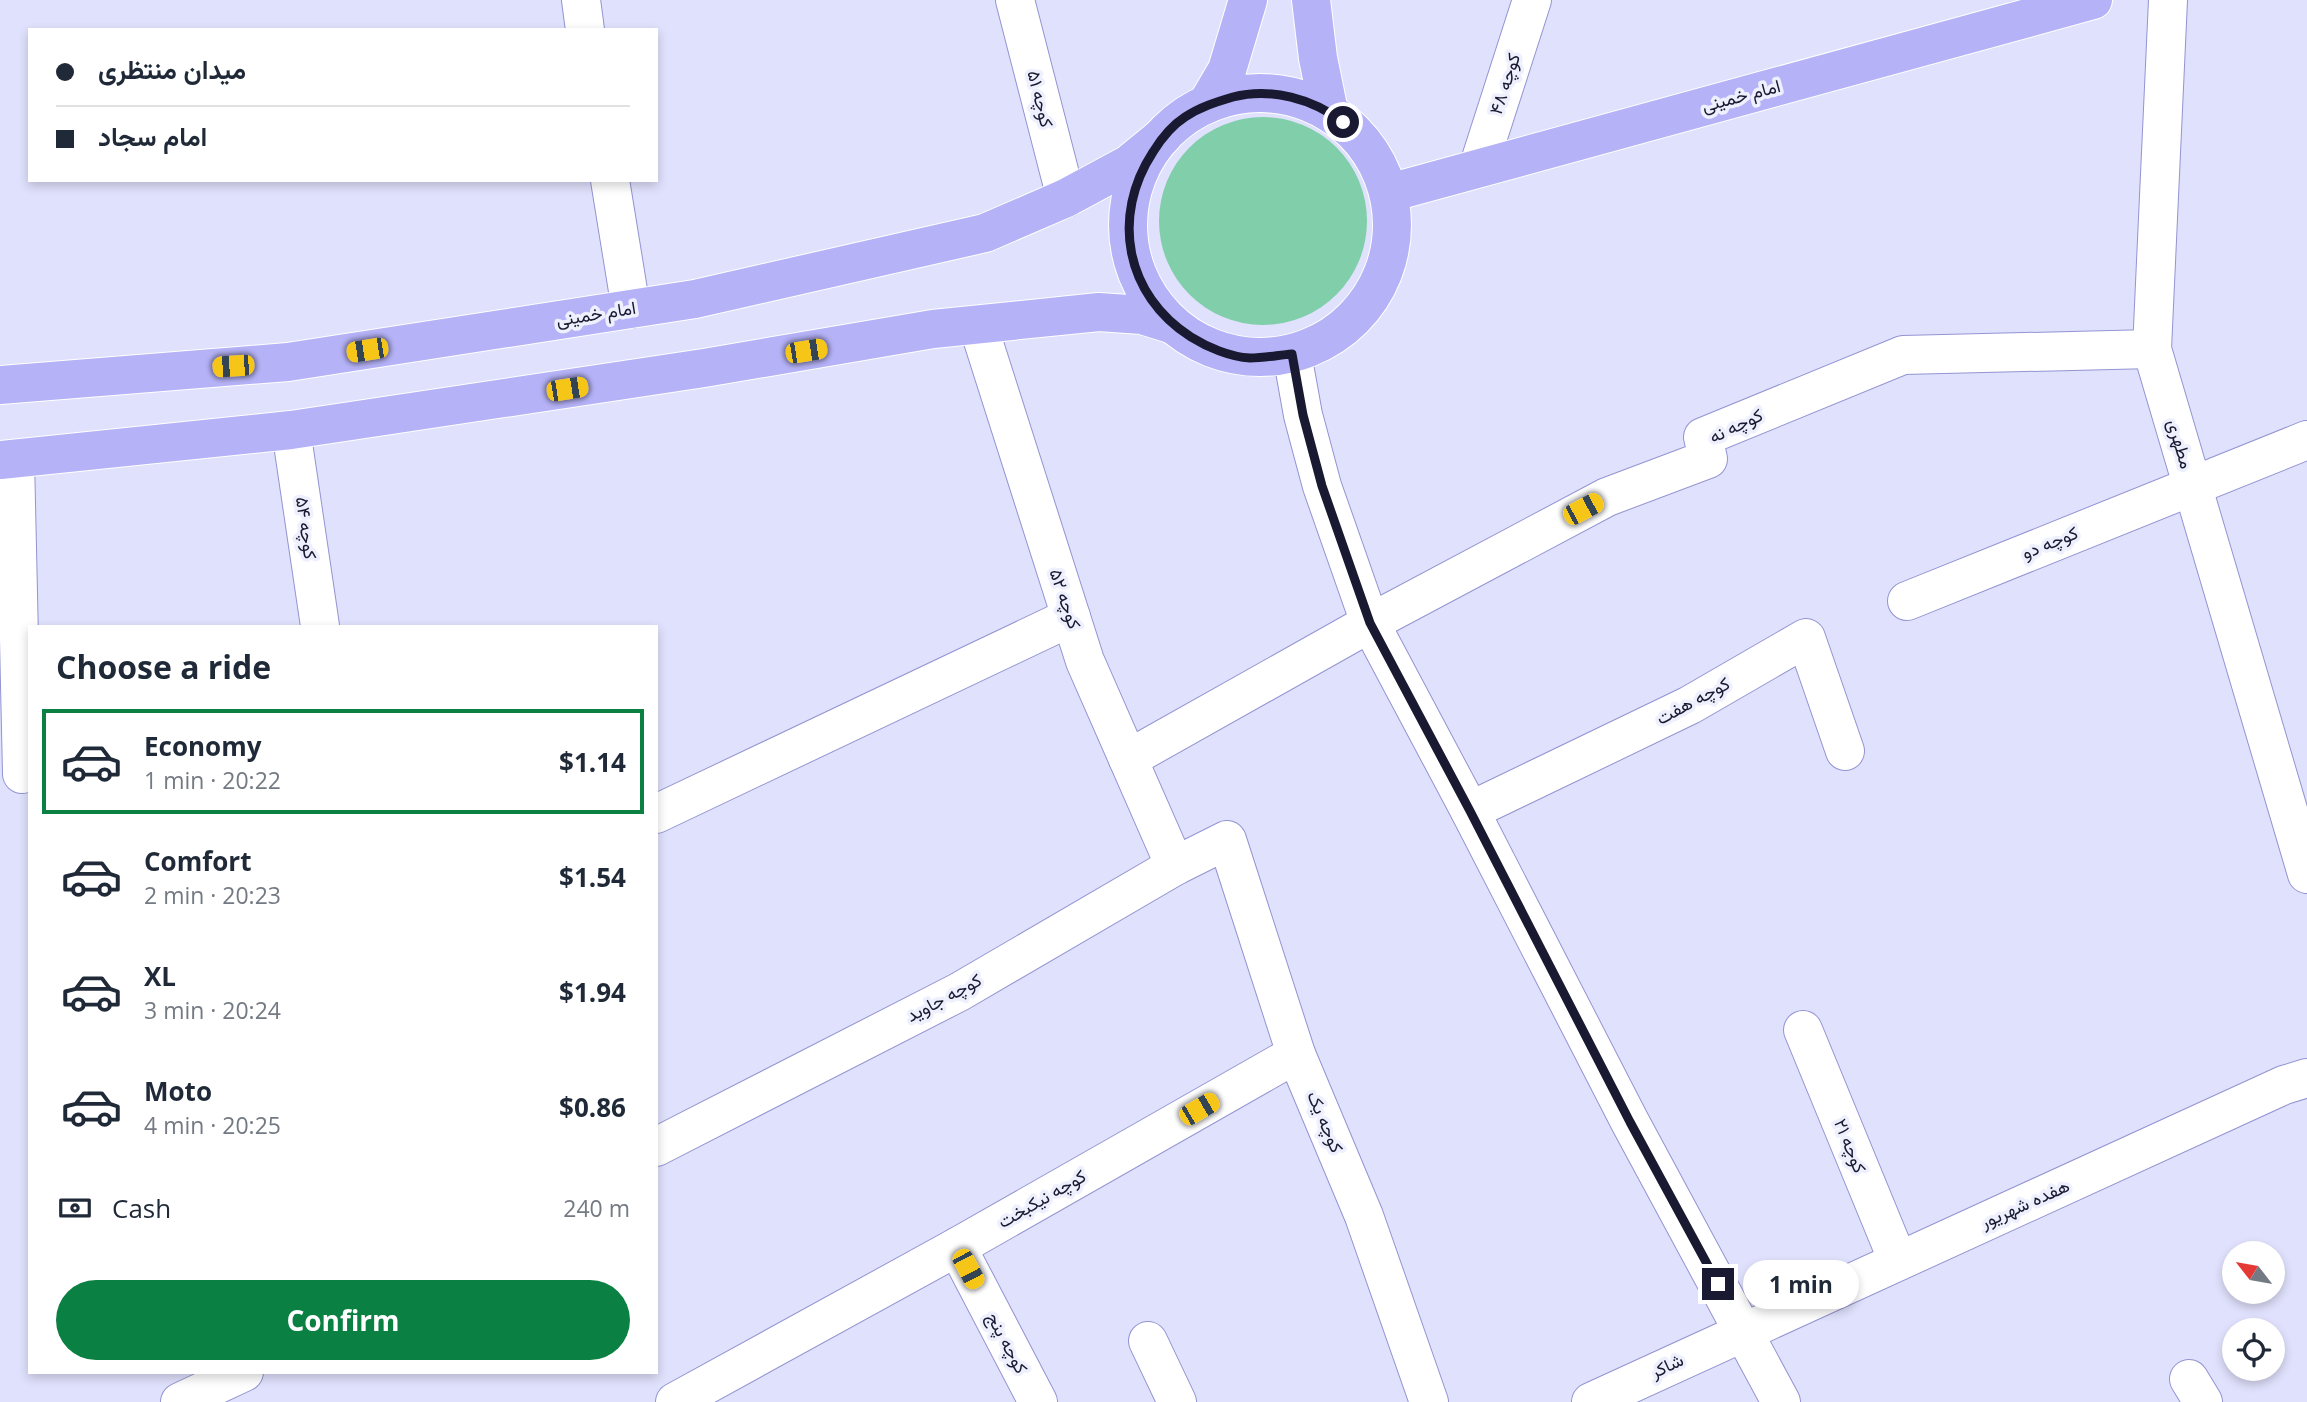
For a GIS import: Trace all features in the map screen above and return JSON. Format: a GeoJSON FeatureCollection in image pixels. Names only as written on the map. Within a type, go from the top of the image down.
{"type":"FeatureCollection","features":[{"type":"Feature","properties":{"kind":"main road"},"geometry":{"type":"LineString","coordinates":[[1207,104],[1227,70],[1248,0]]}},
{"type":"Feature","properties":{"kind":"main road"},"geometry":{"type":"LineString","coordinates":[[1311,0],[1318,58],[1329,112]]}},
{"type":"Feature","properties":{"kind":"main road","name":"امام خمینی"},"geometry":{"type":"LineString","coordinates":[[1389,193],[2093,0]]}},
{"type":"Feature","properties":{"kind":"main road"},"geometry":{"type":"LineString","coordinates":[[7,460],[291,430],[704,368],[933,330],[1099,312],[1142,315],[1171,324],[1207,347],[1249,358],[1292,354],[1330,338],[1362,311],[1383,275],[1392,234],[1389,193],[1376,161],[1356,133],[1329,112],[1290,96],[1248,93],[1207,104]]}},
{"type":"Feature","properties":{"kind":"main road","name":"امام خمینی"},"geometry":{"type":"LineString","coordinates":[[0,385],[288,362],[695,299],[985,233],[1066,198],[1129,164],[1183,118],[1207,104]]}},
{"type":"Feature","properties":{"kind":"main road"},"geometry":{"type":"LineString","coordinates":[[1163,136],[1140,171],[1129,211],[1130,252],[1145,291],[1171,324]]}},
{"type":"Feature","properties":{"kind":"street"},"geometry":{"type":"LineString","coordinates":[[582,0],[585,28]]}},
{"type":"Feature","properties":{"kind":"street","name":"کوچه ۵۱"},"geometry":{"type":"LineString","coordinates":[[1015,0],[1066,198]]}},
{"type":"Feature","properties":{"kind":"street","name":"کوچه ۴۸"},"geometry":{"type":"LineString","coordinates":[[1478,168],[1532,0]]}},
{"type":"Feature","properties":{"kind":"street","name":"مطهری"},"geometry":{"type":"LineString","coordinates":[[2168,0],[2152,349],[2307,874]]}},
{"type":"Feature","properties":{"kind":"street"},"geometry":{"type":"LineString","coordinates":[[610,182],[631,309]]}},
{"type":"Feature","properties":{"kind":"street","name":"کوچه ۵۲"},"geometry":{"type":"LineString","coordinates":[[978,325],[1085,661],[1175,866]]}},
{"type":"Feature","properties":{"kind":"street","name":"کوچه نه"},"geometry":{"type":"LineString","coordinates":[[1370,623],[1607,497],[1708,459],[1703,437],[1903,355],[2152,349]]}},
{"type":"Feature","properties":{"kind":"street"},"geometry":{"type":"LineString","coordinates":[[1292,354],[1303,415],[1322,486],[1370,623],[1624,1110],[1782,1402]]}},
{"type":"Feature","properties":{"kind":"street","name":"کوچه ۵۴"},"geometry":{"type":"LineString","coordinates":[[291,430],[320,625]]}},
{"type":"Feature","properties":{"kind":"street"},"geometry":{"type":"LineString","coordinates":[[2192,485],[2307,440]]}},
{"type":"Feature","properties":{"kind":"street"},"geometry":{"type":"LineString","coordinates":[[7,460],[17,774]]}},
{"type":"Feature","properties":{"kind":"street","name":"کوچه دو"},"geometry":{"type":"LineString","coordinates":[[1907,601],[2192,485]]}},
{"type":"Feature","properties":{"kind":"street"},"geometry":{"type":"LineString","coordinates":[[658,813],[1071,617]]}},
{"type":"Feature","properties":{"kind":"street"},"geometry":{"type":"LineString","coordinates":[[1128,759],[1370,623]]}},
{"type":"Feature","properties":{"kind":"street","name":"کوچه هفت"},"geometry":{"type":"LineString","coordinates":[[1470,811],[1690,705],[1805,638],[1845,751]]}},
{"type":"Feature","properties":{"kind":"street","name":"کوچه جاوید"},"geometry":{"type":"LineString","coordinates":[[658,1146],[959,992],[1175,866],[1227,840]]}},
{"type":"Feature","properties":{"kind":"street","name":"کوچه یک"},"geometry":{"type":"LineString","coordinates":[[1227,840],[1296,1054],[1364,1216],[1429,1402]]}},
{"type":"Feature","properties":{"kind":"street","name":"کوچه ۲۱"},"geometry":{"type":"LineString","coordinates":[[1803,1030],[1898,1261]]}},
{"type":"Feature","properties":{"kind":"street","name":"کوچه نیکبخت"},"geometry":{"type":"LineString","coordinates":[[675,1402],[957,1247],[1296,1054]]}},
{"type":"Feature","properties":{"kind":"street","name":"هفده شهریور"},"geometry":{"type":"LineString","coordinates":[[1743,1331],[2284,1085],[2307,1079]]}},
{"type":"Feature","properties":{"kind":"street","name":"کوچه پنج"},"geometry":{"type":"LineString","coordinates":[[957,1247],[1038,1402]]}},
{"type":"Feature","properties":{"kind":"street","name":"شاکر"},"geometry":{"type":"LineString","coordinates":[[1591,1402],[1743,1331]]}},
{"type":"Feature","properties":{"kind":"street"},"geometry":{"type":"LineString","coordinates":[[1148,1341],[1177,1402]]}},
{"type":"Feature","properties":{"kind":"street"},"geometry":{"type":"LineString","coordinates":[[180,1402],[240,1374]]}},
{"type":"Feature","properties":{"kind":"green space"},"geometry":{"type":"Polygon","coordinates":[[[1263,117],[1303,125],[1336,148],[1359,181],[1367,221],[1359,261],[1336,294],[1303,317],[1263,325],[1223,317],[1190,294],[1167,261],[1159,221],[1167,181],[1190,148],[1223,125],[1263,117]]]}},
{"type":"Feature","properties":{"kind":"route"},"geometry":{"type":"LineString","coordinates":[[1343,122],[1329,112],[1290,96],[1248,93],[1207,104],[1183,118],[1163,136],[1140,171],[1129,211],[1130,252],[1145,291],[1171,324],[1207,347],[1249,358],[1292,354],[1303,415],[1322,486],[1370,623],[1630,1122],[1718,1284]]}}]}
